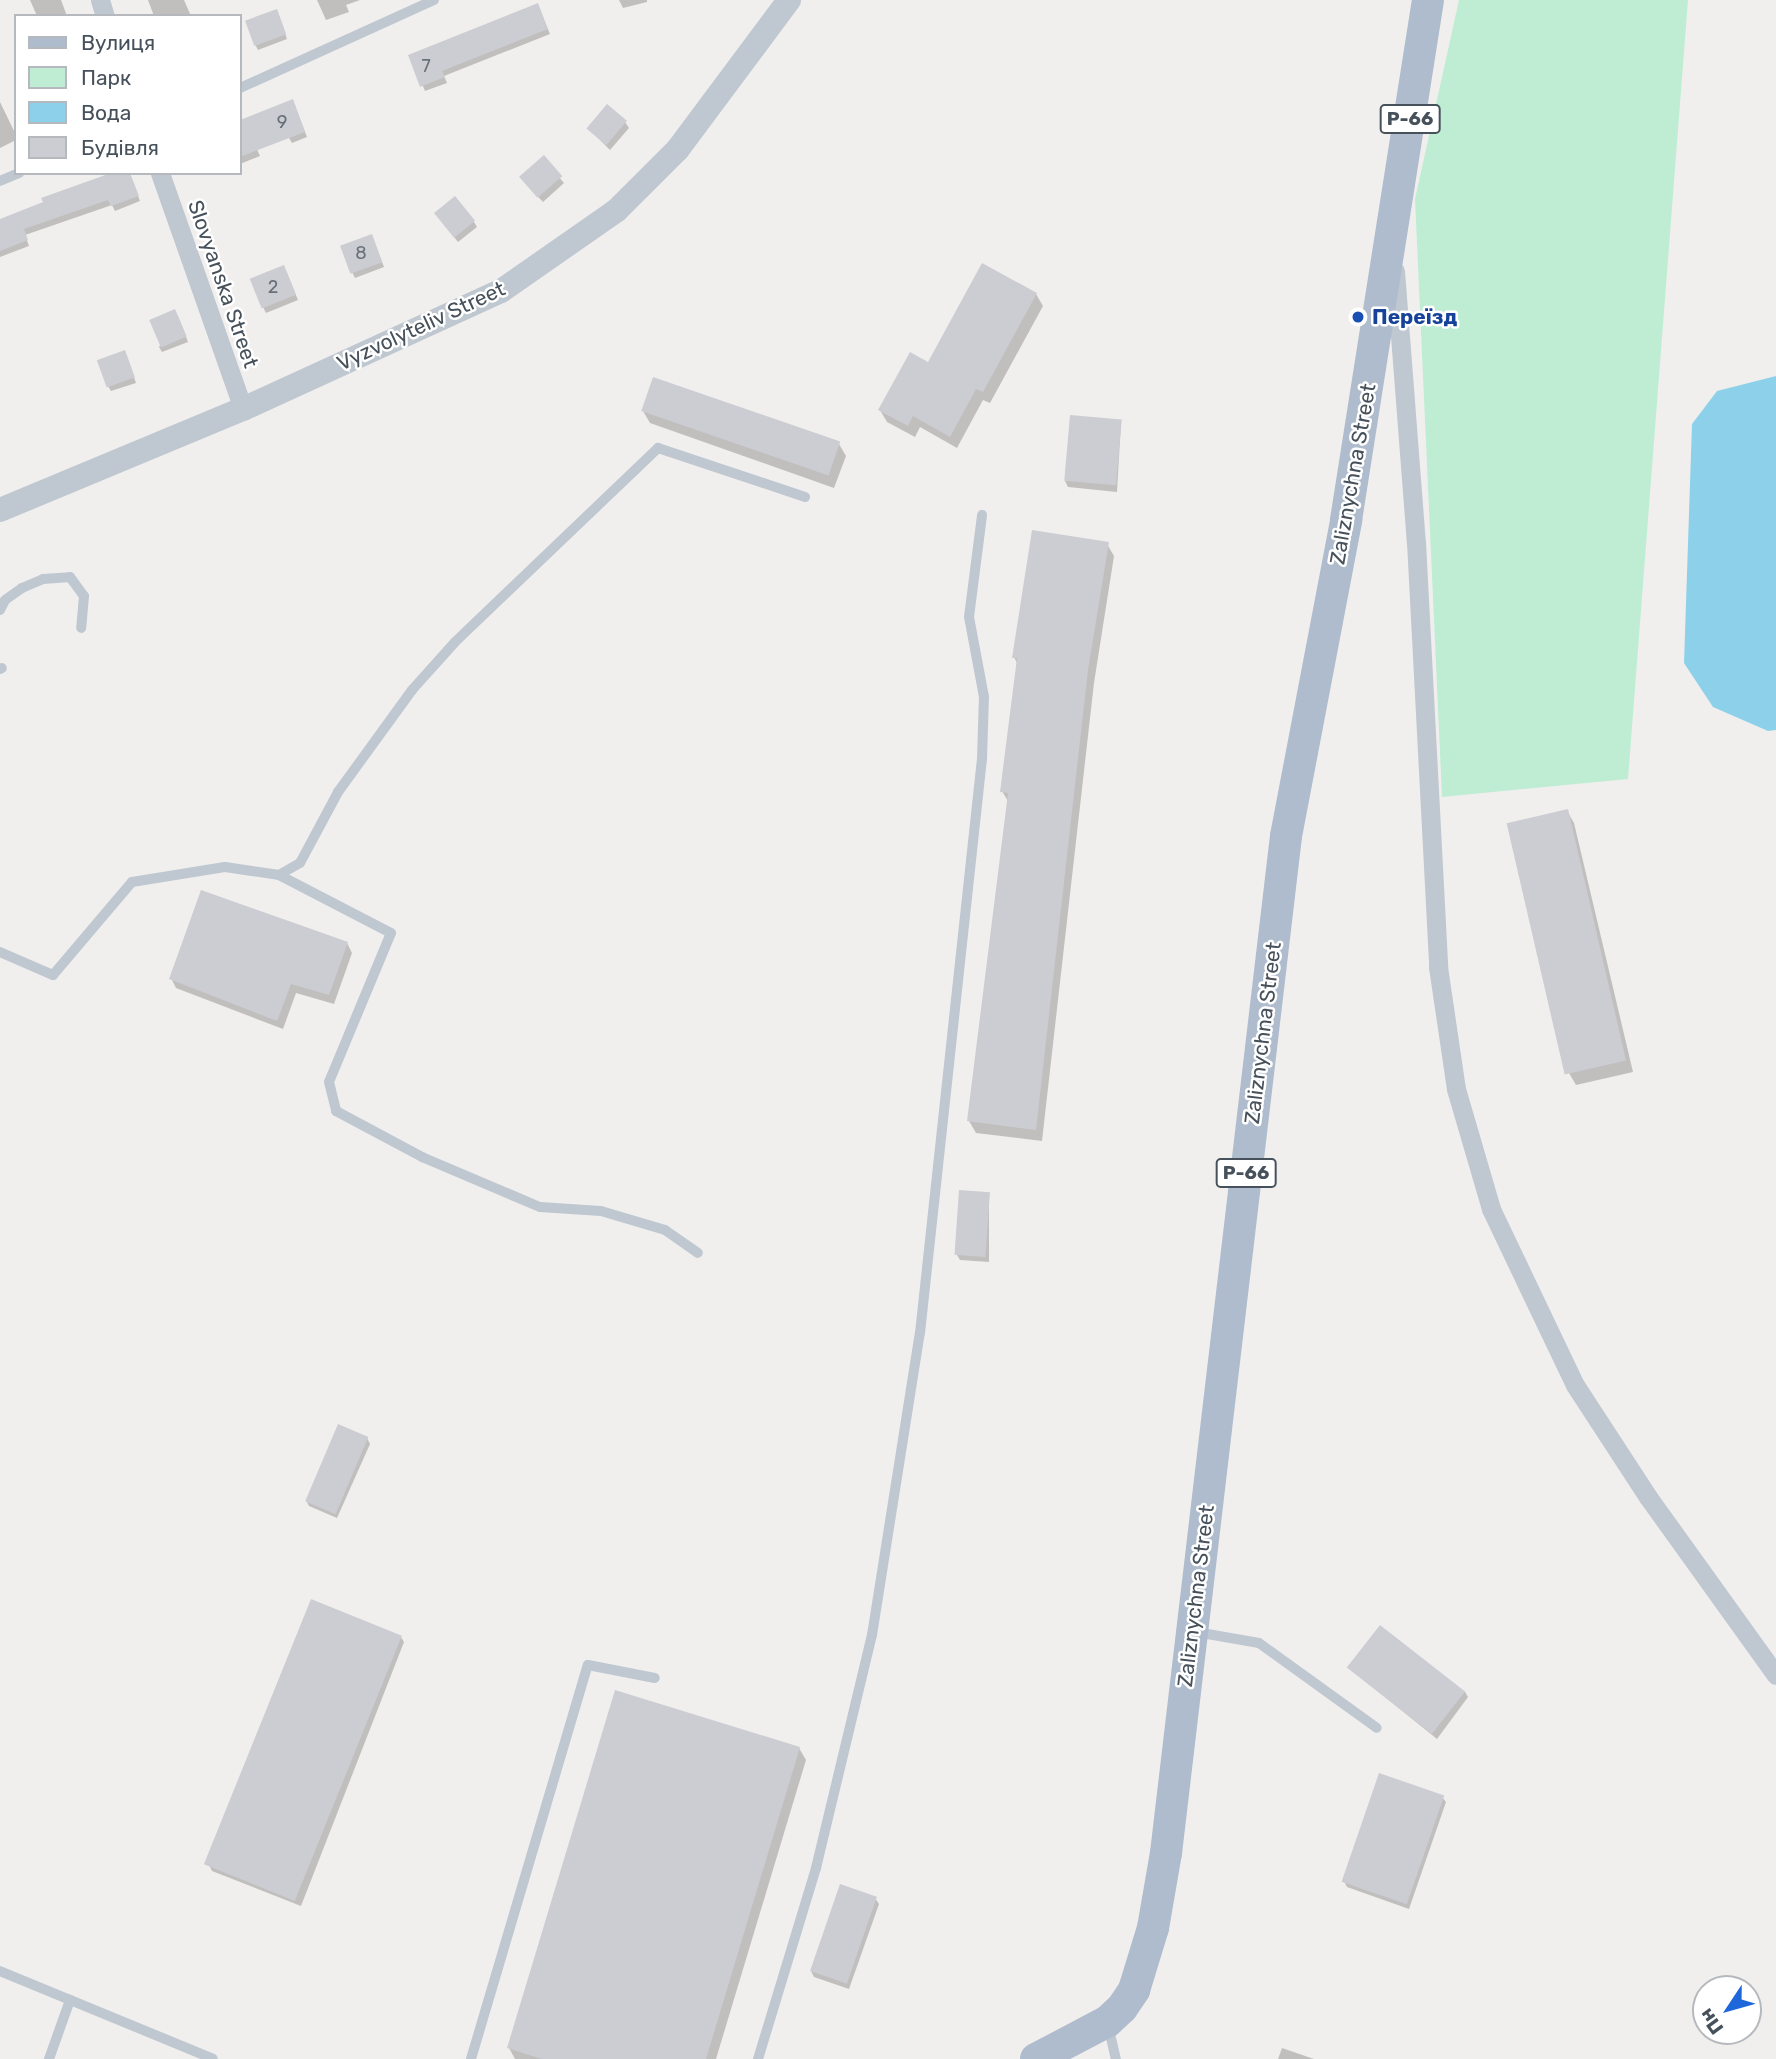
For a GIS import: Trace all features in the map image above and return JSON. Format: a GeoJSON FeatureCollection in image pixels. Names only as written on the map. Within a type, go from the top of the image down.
{"type":"FeatureCollection","features":[{"type":"Feature","properties":{"kind":"main road","name":"Zaliznychna Street"},"geometry":{"type":"LineString","coordinates":[[1037,2059],[1108,2021],[1134,1990],[1153,1928],[1192,1632],[1286,836],[1346,520],[1393,238],[1428,0]]}},
{"type":"Feature","properties":{"kind":"street","name":"Vyzvolyteliv Street"},"geometry":{"type":"LineString","coordinates":[[0,510],[243,409],[501,291],[617,210],[678,149],[789,0]]}},
{"type":"Feature","properties":{"kind":"street","name":"Slovyanska Street"},"geometry":{"type":"LineString","coordinates":[[161,175],[243,409]]}},
{"type":"Feature","properties":{"kind":"street"},"geometry":{"type":"LineString","coordinates":[[1393,238],[1416,542],[1438,967],[1456,1089],[1491,1209],[1575,1385],[1648,1497],[1776,1675]]}},
{"type":"Feature","properties":{"kind":"lane"},"geometry":{"type":"LineString","coordinates":[[242,87],[434,0]]}},
{"type":"Feature","properties":{"kind":"lane"},"geometry":{"type":"LineString","coordinates":[[279,875],[300,863],[338,792],[412,690],[455,642],[657,448],[805,497]]}},
{"type":"Feature","properties":{"kind":"lane"},"geometry":{"type":"LineString","coordinates":[[758,2059],[817,1868],[872,1635],[920,1333],[982,759],[984,697],[969,617],[982,515]]}},
{"type":"Feature","properties":{"kind":"lane"},"geometry":{"type":"LineString","coordinates":[[0,610],[5,600],[22,588],[43,579],[70,577],[84,596],[81,628]]}},
{"type":"Feature","properties":{"kind":"lane"},"geometry":{"type":"LineString","coordinates":[[0,952],[53,975],[132,882],[225,867],[279,875],[391,933],[329,1082],[336,1111],[422,1157],[540,1207],[601,1212],[665,1230],[698,1253]]}},
{"type":"Feature","properties":{"kind":"lane"},"geometry":{"type":"LineString","coordinates":[[1192,1632],[1259,1643],[1377,1728]]}},
{"type":"Feature","properties":{"kind":"lane"},"geometry":{"type":"LineString","coordinates":[[471,2059],[588,1665],[654,1678]]}},
{"type":"Feature","properties":{"kind":"lane"},"geometry":{"type":"LineString","coordinates":[[0,1971],[213,2059]]}},
{"type":"Feature","properties":{"kind":"lane"},"geometry":{"type":"LineString","coordinates":[[49,2059],[70,2000]]}},
{"type":"Feature","properties":{"kind":"lane"},"geometry":{"type":"LineString","coordinates":[[1108,2021],[1116,2059]]}},
{"type":"Feature","properties":{"kind":"green space"},"geometry":{"type":"Polygon","coordinates":[[[1459,0],[1688,0],[1628,779],[1442,797],[1415,199],[1459,0]]]}},
{"type":"Feature","properties":{"kind":"water"},"geometry":{"type":"Polygon","coordinates":[[[1776,376],[1776,730],[1768,731],[1713,707],[1684,663],[1692,424],[1717,391],[1776,376]]]}},
{"type":"Feature","properties":{"kind":"building"},"geometry":{"type":"Polygon","coordinates":[[[538,3],[548,29],[442,71],[445,77],[420,87],[408,55],[538,3]]]}},
{"type":"Feature","properties":{"kind":"building"},"geometry":{"type":"Polygon","coordinates":[[[277,9],[286,34],[254,46],[245,21],[277,9]]]}},
{"type":"Feature","properties":{"kind":"building"},"geometry":{"type":"Polygon","coordinates":[[[293,99],[305,132],[242,156],[242,119],[293,99]]]}},
{"type":"Feature","properties":{"kind":"building"},"geometry":{"type":"Polygon","coordinates":[[[607,104],[627,121],[606,145],[586,129],[607,104]]]}},
{"type":"Feature","properties":{"kind":"building"},"geometry":{"type":"Polygon","coordinates":[[[544,155],[562,176],[537,198],[519,177],[544,155]]]}},
{"type":"Feature","properties":{"kind":"building"},"geometry":{"type":"Polygon","coordinates":[[[105,175],[131,175],[139,196],[111,206],[108,200],[24,229],[28,240],[0,251],[0,219],[43,202],[41,198],[105,175]]]}},
{"type":"Feature","properties":{"kind":"building"},"geometry":{"type":"Polygon","coordinates":[[[455,196],[475,221],[454,238],[434,213],[455,196]]]}},
{"type":"Feature","properties":{"kind":"building"},"geometry":{"type":"Polygon","coordinates":[[[372,234],[382,262],[350,274],[340,246],[372,234]]]}},
{"type":"Feature","properties":{"kind":"building"},"geometry":{"type":"Polygon","coordinates":[[[982,263],[1037,293],[983,392],[976,389],[950,437],[913,416],[908,426],[878,410],[910,352],[928,362],[982,263]]]}},
{"type":"Feature","properties":{"kind":"building"},"geometry":{"type":"Polygon","coordinates":[[[284,265],[296,295],[262,309],[250,279],[284,265]]]}},
{"type":"Feature","properties":{"kind":"building"},"geometry":{"type":"Polygon","coordinates":[[[175,309],[187,337],[161,348],[149,320],[175,309]]]}},
{"type":"Feature","properties":{"kind":"building"},"geometry":{"type":"Polygon","coordinates":[[[125,350],[135,377],[107,388],[97,360],[125,350]]]}},
{"type":"Feature","properties":{"kind":"building"},"geometry":{"type":"Polygon","coordinates":[[[653,377],[840,441],[828,476],[641,411],[653,377]]]}},
{"type":"Feature","properties":{"kind":"building"},"geometry":{"type":"Polygon","coordinates":[[[1070,415],[1122,420],[1116,485],[1064,481],[1070,415]]]}},
{"type":"Feature","properties":{"kind":"building"},"geometry":{"type":"Polygon","coordinates":[[[1032,530],[1109,542],[1088,670],[1036,1130],[967,1121],[1008,793],[1000,792],[1017,658],[1012,658],[1032,530]]]}},
{"type":"Feature","properties":{"kind":"building"},"geometry":{"type":"Polygon","coordinates":[[[1568,809],[1626,1060],[1565,1075],[1507,823],[1568,809]]]}},
{"type":"Feature","properties":{"kind":"building"},"geometry":{"type":"Polygon","coordinates":[[[201,890],[348,942],[329,995],[291,984],[277,1021],[169,979],[201,890]]]}},
{"type":"Feature","properties":{"kind":"building"},"geometry":{"type":"Polygon","coordinates":[[[959,1190],[990,1192],[985,1257],[954,1255],[959,1190]]]}},
{"type":"Feature","properties":{"kind":"building"},"geometry":{"type":"Polygon","coordinates":[[[338,1424],[368,1437],[336,1514],[305,1501],[338,1424]]]}},
{"type":"Feature","properties":{"kind":"building"},"geometry":{"type":"Polygon","coordinates":[[[311,1599],[402,1636],[295,1901],[204,1864],[311,1599]]]}},
{"type":"Feature","properties":{"kind":"building"},"geometry":{"type":"Polygon","coordinates":[[[1380,1625],[1465,1691],[1432,1734],[1347,1668],[1380,1625]]]}},
{"type":"Feature","properties":{"kind":"building"},"geometry":{"type":"Polygon","coordinates":[[[615,1690],[800,1747],[706,2059],[542,2059],[507,2048],[615,1690]]]}},
{"type":"Feature","properties":{"kind":"building"},"geometry":{"type":"Polygon","coordinates":[[[1379,1773],[1444,1795],[1407,1904],[1342,1882],[1379,1773]]]}},
{"type":"Feature","properties":{"kind":"building"},"geometry":{"type":"Polygon","coordinates":[[[840,1884],[877,1897],[847,1984],[810,1971],[840,1884]]]}},
{"type":"Feature","properties":{"kind":"place","name":"Переїзд"},"geometry":{"type":"Point","coordinates":[1358,317]}}]}
